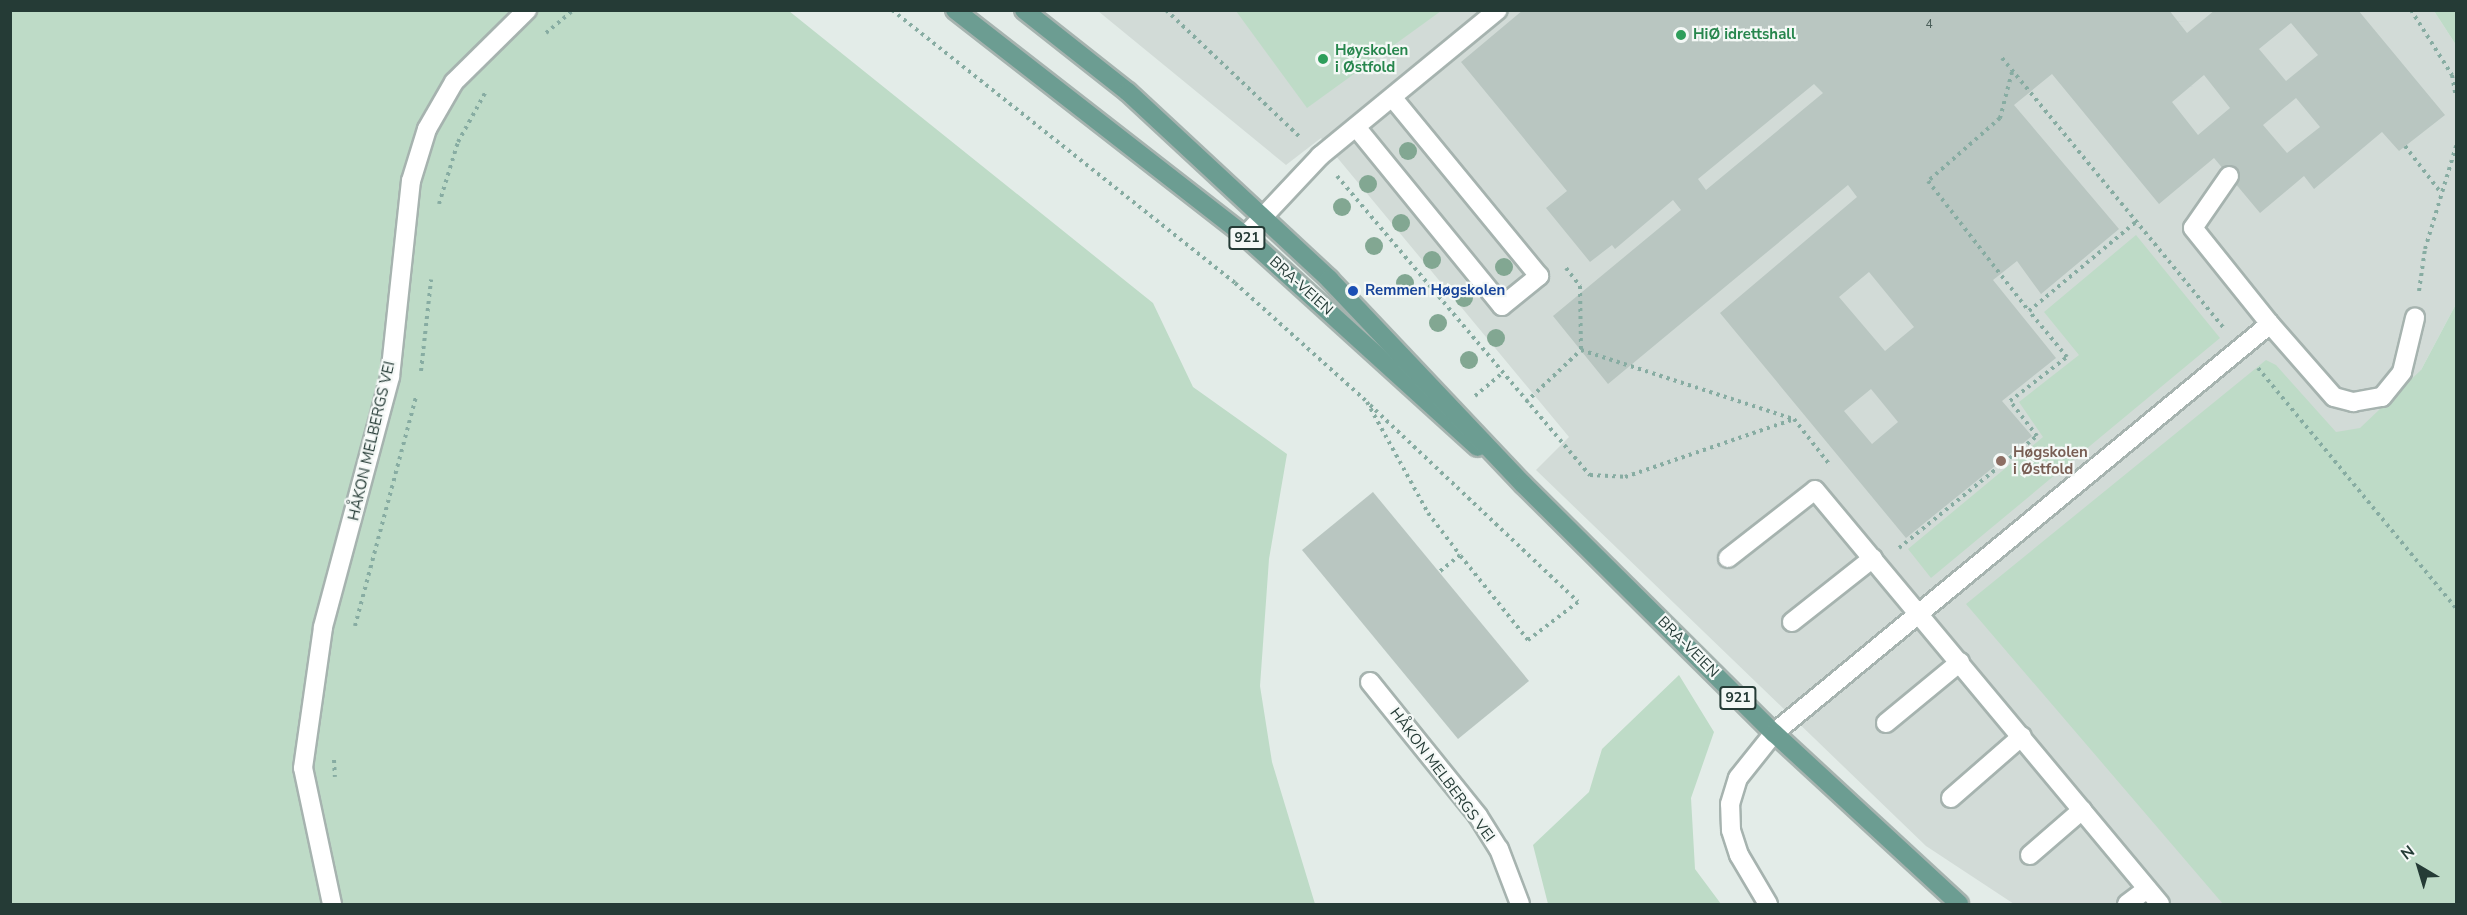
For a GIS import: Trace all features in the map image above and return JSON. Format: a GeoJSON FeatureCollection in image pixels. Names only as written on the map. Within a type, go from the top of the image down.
{"type":"FeatureCollection","features":[{"type":"Feature","properties":{"kind":"main road","name":"BRA-VEIEN"},"geometry":{"type":"LineString","coordinates":[[955,10],[1245,236],[1523,484]]}},
{"type":"Feature","properties":{"kind":"main road","name":"BRA-VEIEN"},"geometry":{"type":"LineString","coordinates":[[1024,10],[1128,92],[1263,216],[1390,339],[1523,484],[1774,733],[1959,904]]}},
{"type":"Feature","properties":{"kind":"street","name":"HÅKON MELBERGS VEI"},"geometry":{"type":"LineString","coordinates":[[332,904],[303,768],[323,627],[390,377],[411,181],[427,129],[454,82],[527,10]]}},
{"type":"Feature","properties":{"kind":"street"},"geometry":{"type":"LineString","coordinates":[[1245,236],[1320,156],[1498,10]]}},
{"type":"Feature","properties":{"kind":"street"},"geometry":{"type":"LineString","coordinates":[[1356,127],[1502,306],[1539,276],[1393,98]]}},
{"type":"Feature","properties":{"kind":"street"},"geometry":{"type":"LineString","coordinates":[[2229,176],[2193,228],[2270,324],[2334,397],[2353,402],[2382,397],[2402,372],[2415,318]]}},
{"type":"Feature","properties":{"kind":"street"},"geometry":{"type":"LineString","coordinates":[[1768,904],[1739,855],[1731,830],[1730,804],[1738,778],[1774,733],[2270,324]]}},
{"type":"Feature","properties":{"kind":"street"},"geometry":{"type":"LineString","coordinates":[[1728,558],[1815,489],[2160,904]]}},
{"type":"Feature","properties":{"kind":"street"},"geometry":{"type":"LineString","coordinates":[[1792,622],[1873,558]]}},
{"type":"Feature","properties":{"kind":"street"},"geometry":{"type":"LineString","coordinates":[[1886,723],[1960,662]]}},
{"type":"Feature","properties":{"kind":"street","name":"HÅKON MELBERGS VEI"},"geometry":{"type":"LineString","coordinates":[[1370,682],[1478,816],[1499,849],[1520,904]]}},
{"type":"Feature","properties":{"kind":"street"},"geometry":{"type":"LineString","coordinates":[[1951,798],[2022,736]]}},
{"type":"Feature","properties":{"kind":"street"},"geometry":{"type":"LineString","coordinates":[[2030,855],[2082,810]]}},
{"type":"Feature","properties":{"kind":"street"},"geometry":{"type":"LineString","coordinates":[[2127,904],[2147,889]]}},
{"type":"Feature","properties":{"kind":"path"},"geometry":{"type":"LineString","coordinates":[[543,36],[573,10]]}},
{"type":"Feature","properties":{"kind":"path"},"geometry":{"type":"LineString","coordinates":[[892,10],[1235,283],[1367,402],[1578,602],[1528,640],[1428,513],[1367,402]]}},
{"type":"Feature","properties":{"kind":"path"},"geometry":{"type":"LineString","coordinates":[[1166,10],[1320,156],[1575,463],[1603,478],[1625,477],[1794,419]]}},
{"type":"Feature","properties":{"kind":"path"},"geometry":{"type":"LineString","coordinates":[[2411,10],[2454,76],[2457,97]]}},
{"type":"Feature","properties":{"kind":"path"},"geometry":{"type":"LineString","coordinates":[[2002,58],[2457,608]]}},
{"type":"Feature","properties":{"kind":"path"},"geometry":{"type":"LineString","coordinates":[[1896,551],[1923,526],[2037,436],[2010,401],[2067,357],[1928,181],[2000,118],[2012,71]]}},
{"type":"Feature","properties":{"kind":"path"},"geometry":{"type":"LineString","coordinates":[[437,214],[458,142],[494,83]]}},
{"type":"Feature","properties":{"kind":"path"},"geometry":{"type":"LineString","coordinates":[[2405,146],[2442,194]]}},
{"type":"Feature","properties":{"kind":"path"},"geometry":{"type":"LineString","coordinates":[[2415,318],[2425,249],[2457,146]]}},
{"type":"Feature","properties":{"kind":"path"},"geometry":{"type":"LineString","coordinates":[[2029,311],[2136,222]]}},
{"type":"Feature","properties":{"kind":"path"},"geometry":{"type":"LineString","coordinates":[[1526,402],[1581,350],[1580,286],[1557,258]]}},
{"type":"Feature","properties":{"kind":"path"},"geometry":{"type":"LineString","coordinates":[[420,377],[431,270]]}},
{"type":"Feature","properties":{"kind":"path"},"geometry":{"type":"LineString","coordinates":[[1581,350],[1794,419],[1838,476]]}},
{"type":"Feature","properties":{"kind":"path"},"geometry":{"type":"LineString","coordinates":[[352,636],[418,388]]}},
{"type":"Feature","properties":{"kind":"path"},"geometry":{"type":"LineString","coordinates":[[2008,409],[2013,405]]}},
{"type":"Feature","properties":{"kind":"path"},"geometry":{"type":"LineString","coordinates":[[1888,541],[1902,559]]}},
{"type":"Feature","properties":{"kind":"path"},"geometry":{"type":"LineString","coordinates":[[1439,572],[1460,555]]}},
{"type":"Feature","properties":{"kind":"path"},"geometry":{"type":"LineString","coordinates":[[334,757],[336,789]]}},
{"type":"Feature","properties":{"kind":"shaded area","name":"Høgskolen i Østfold"},"geometry":{"type":"Polygon","coordinates":[[[1098,11],[2434,11],[2456,45],[2456,304],[2421,370],[2456,904],[2014,904],[1926,846],[1536,470],[1569,437],[1321,138],[1286,165],[1098,11]]]}},
{"type":"Feature","properties":{"kind":"green space"},"geometry":{"type":"Polygon","coordinates":[[[10,11],[789,11],[1153,303],[1193,387],[1287,454],[1269,559],[1260,686],[1272,762],[1315,904],[11,904],[10,11]]]}},
{"type":"Feature","properties":{"kind":"green space","name":"Høyskolen i Østfold"},"geometry":{"type":"Polygon","coordinates":[[[1236,11],[1441,11],[1307,108],[1236,11]]]}},
{"type":"Feature","properties":{"kind":"green space"},"geometry":{"type":"Polygon","coordinates":[[[2434,11],[2456,11],[2456,45],[2434,11]]]}},
{"type":"Feature","properties":{"kind":"green space"},"geometry":{"type":"Polygon","coordinates":[[[2136,235],[2220,338],[1931,578],[1908,549],[2043,437],[2019,402],[2079,355],[2044,312],[2136,235]]]}},
{"type":"Feature","properties":{"kind":"green space"},"geometry":{"type":"Polygon","coordinates":[[[2456,304],[2456,904],[2223,904],[1966,604],[2266,360],[2276,365],[2336,432],[2360,428],[2421,370],[2456,304]]]}},
{"type":"Feature","properties":{"kind":"green space"},"geometry":{"type":"Polygon","coordinates":[[[1679,675],[1714,732],[1691,798],[1695,869],[1721,904],[1548,904],[1533,845],[1589,792],[1602,749],[1679,675]]]}},
{"type":"Feature","properties":{"kind":"building"},"geometry":{"type":"Polygon","coordinates":[[[1523,10],[2169,10],[2187,33],[2215,10],[2358,10],[2445,115],[2399,151],[2382,132],[2314,189],[2304,176],[2260,213],[2214,158],[2159,204],[2052,74],[2014,105],[2119,229],[2041,294],[2017,261],[1993,280],[2056,358],[2002,401],[2032,436],[1906,538],[1720,313],[1857,197],[1848,185],[1608,384],[1553,316],[1681,210],[1673,200],[1615,249],[1612,245],[1590,262],[1546,208],[1567,191],[1461,62],[1523,10]],[[2291,23],[2259,49],[2286,81],[2318,55],[2291,23]],[[2204,75],[2172,102],[2198,135],[2230,108],[2204,75]],[[1814,84],[1698,179],[1706,190],[1823,93],[1814,84]],[[2296,98],[2263,125],[2287,153],[2320,127],[2296,98]],[[1869,272],[1839,297],[1885,351],[1914,327],[1869,272]],[[1871,389],[1844,411],[1872,444],[1898,422],[1871,389]]]}},
{"type":"Feature","properties":{"kind":"building"},"geometry":{"type":"Polygon","coordinates":[[[1373,492],[1529,681],[1458,739],[1302,550],[1373,492]]]}},
{"type":"Feature","properties":{"kind":"place","name":"HiØ idrettshall"},"geometry":{"type":"Point","coordinates":[1681,35]}},
{"type":"Feature","properties":{"kind":"place","name":"Høyskolen i Østfold"},"geometry":{"type":"Point","coordinates":[1323,59]}},
{"type":"Feature","properties":{"kind":"place","name":"Remmen Høgskolen"},"geometry":{"type":"Point","coordinates":[1353,291]}},
{"type":"Feature","properties":{"kind":"place","name":"Høgskolen i Østfold"},"geometry":{"type":"Point","coordinates":[2001,461]}}]}
